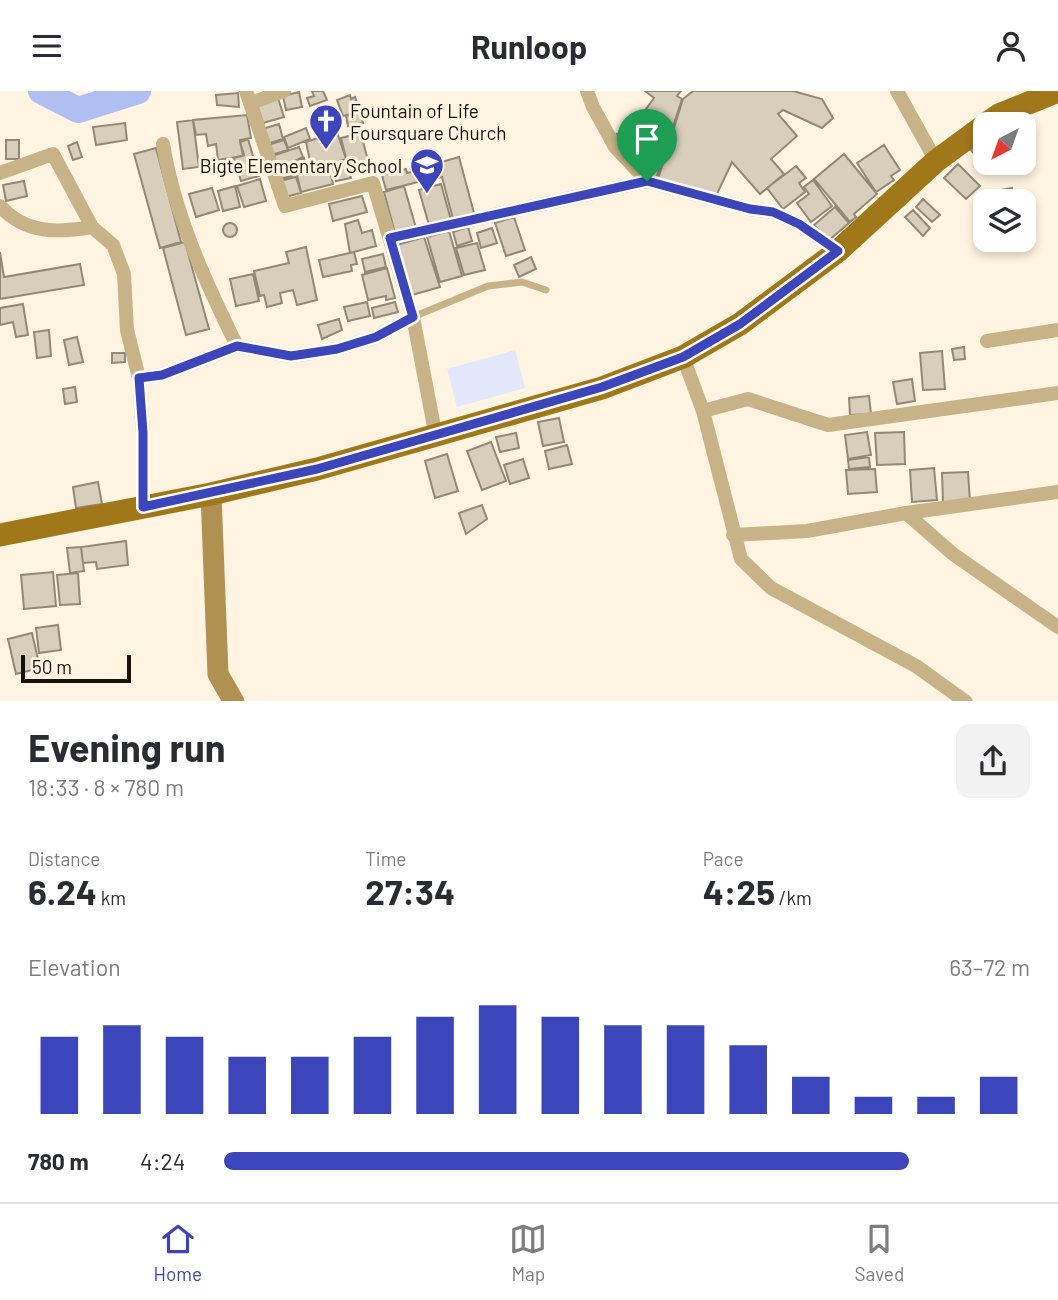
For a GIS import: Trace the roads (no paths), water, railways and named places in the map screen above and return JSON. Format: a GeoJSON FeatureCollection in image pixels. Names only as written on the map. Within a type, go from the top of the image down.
{"type":"FeatureCollection","features":[{"type":"Feature","properties":{"kind":"main road"},"geometry":{"type":"LineString","coordinates":[[1006,112],[1058,91]]}},
{"type":"Feature","properties":{"kind":"main road"},"geometry":{"type":"LineString","coordinates":[[0,535],[211,494],[436,437],[561,397],[602,387],[683,357],[740,324],[838,251],[936,161],[973,134]]}},
{"type":"Feature","properties":{"kind":"street"},"geometry":{"type":"LineString","coordinates":[[284,91],[249,97],[285,206],[373,183],[413,317],[436,437]]}},
{"type":"Feature","properties":{"kind":"street"},"geometry":{"type":"LineString","coordinates":[[587,91],[615,146],[647,181]]}},
{"type":"Feature","properties":{"kind":"street"},"geometry":{"type":"LineString","coordinates":[[897,91],[936,161]]}},
{"type":"Feature","properties":{"kind":"street"},"geometry":{"type":"LineString","coordinates":[[163,144],[168,175],[200,271],[237,346]]}},
{"type":"Feature","properties":{"kind":"street"},"geometry":{"type":"LineString","coordinates":[[0,173],[53,154],[92,227],[113,245],[124,274],[127,330],[139,378],[143,433],[143,507]]}},
{"type":"Feature","properties":{"kind":"street"},"geometry":{"type":"LineString","coordinates":[[390,238],[647,181],[750,209],[773,212],[799,224],[838,251]]}},
{"type":"Feature","properties":{"kind":"street"},"geometry":{"type":"LineString","coordinates":[[0,206],[27,226],[45,231],[66,232],[92,227]]}},
{"type":"Feature","properties":{"kind":"street"},"geometry":{"type":"LineString","coordinates":[[139,378],[162,375],[237,346],[291,356],[337,349],[376,337],[413,317]]}},
{"type":"Feature","properties":{"kind":"street"},"geometry":{"type":"LineString","coordinates":[[987,341],[1058,330]]}},
{"type":"Feature","properties":{"kind":"street"},"geometry":{"type":"LineString","coordinates":[[683,357],[703,411],[741,559],[771,589],[916,666],[965,701]]}},
{"type":"Feature","properties":{"kind":"street"},"geometry":{"type":"LineString","coordinates":[[703,411],[748,399],[828,425],[1058,393]]}},
{"type":"Feature","properties":{"kind":"street"},"geometry":{"type":"LineString","coordinates":[[733,535],[807,531],[906,513],[1058,492]]}},
{"type":"Feature","properties":{"kind":"street"},"geometry":{"type":"LineString","coordinates":[[211,494],[218,674],[233,701]]}},
{"type":"Feature","properties":{"kind":"street"},"geometry":{"type":"LineString","coordinates":[[906,513],[953,554],[1058,627]]}},
{"type":"Feature","properties":{"kind":"lane"},"geometry":{"type":"LineString","coordinates":[[413,317],[488,286],[522,282],[546,290]]}},
{"type":"Feature","properties":{"kind":"waterway"},"geometry":{"type":"LineString","coordinates":[[41,91],[78,110],[138,91]]}},
{"type":"Feature","properties":{"kind":"place","name":"Fountain of Life Foursquare Church"},"geometry":{"type":"Point","coordinates":[326,151]}},
{"type":"Feature","properties":{"kind":"place","name":"Bigte Elementary School"},"geometry":{"type":"Point","coordinates":[427,195]}}]}
